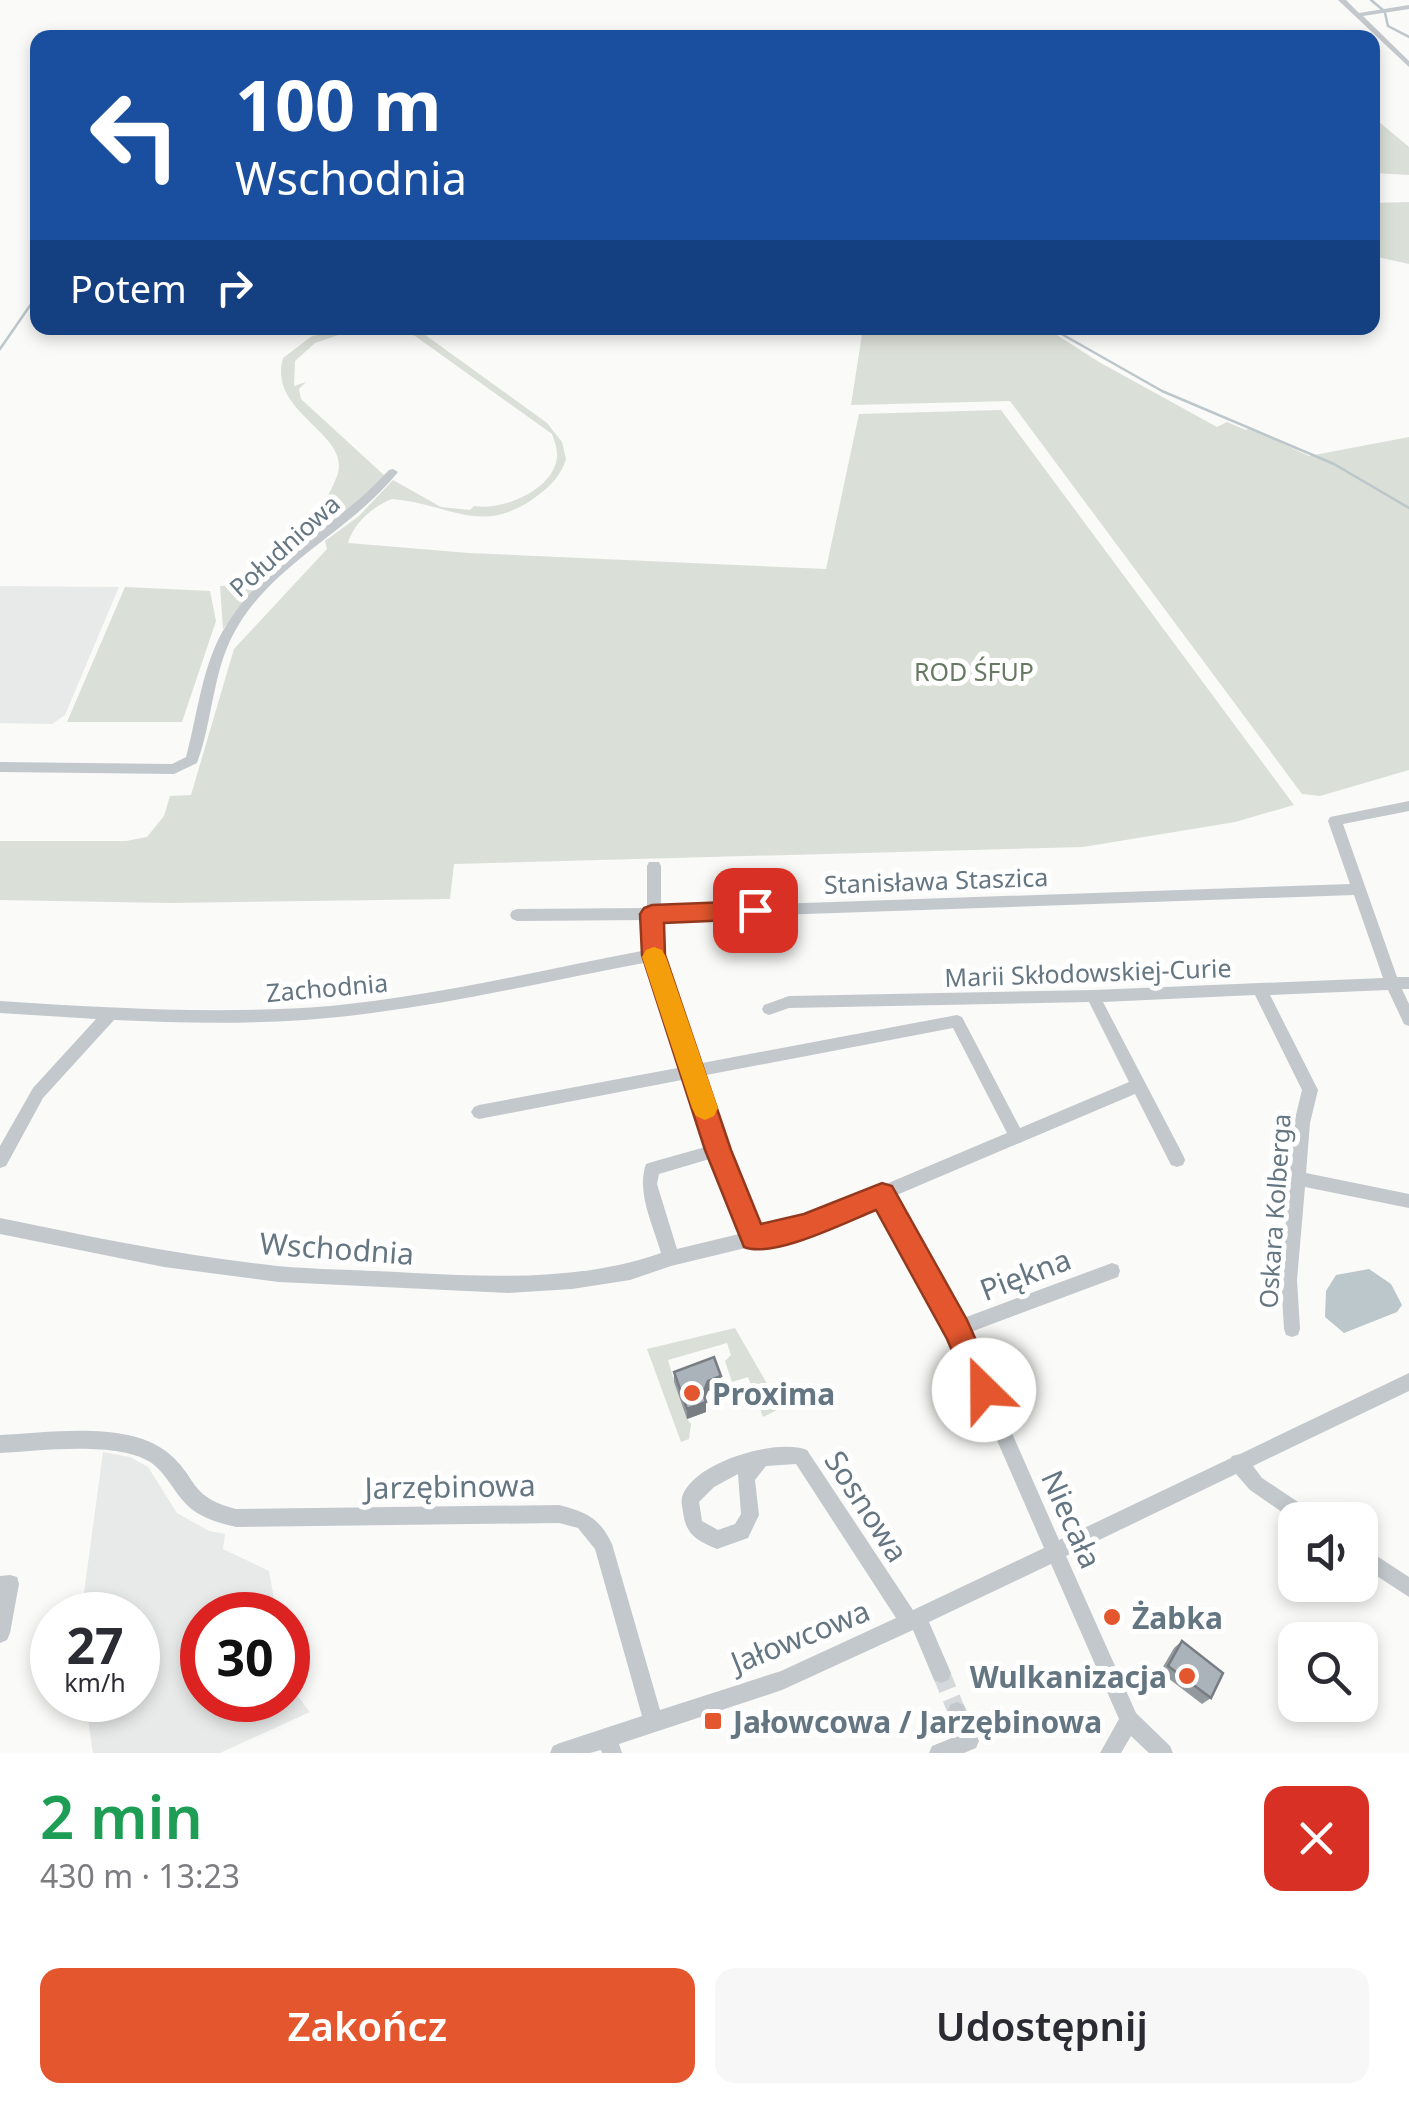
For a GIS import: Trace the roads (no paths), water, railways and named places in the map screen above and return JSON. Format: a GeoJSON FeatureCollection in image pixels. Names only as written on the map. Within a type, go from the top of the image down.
{"type":"FeatureCollection","features":[{"type":"Feature","properties":{"kind":"street"},"geometry":{"type":"LineString","coordinates":[[1342,0],[1374,30]]}},
{"type":"Feature","properties":{"kind":"street"},"geometry":{"type":"LineString","coordinates":[[1358,15],[1409,7]]}},
{"type":"Feature","properties":{"kind":"street"},"geometry":{"type":"LineString","coordinates":[[1380,36],[1409,64]]}},
{"type":"Feature","properties":{"kind":"street","name":"Południowa"},"geometry":{"type":"LineString","coordinates":[[0,768],[174,770],[186,766],[196,744],[224,642],[236,618],[282,572],[344,523],[390,476]]}},
{"type":"Feature","properties":{"kind":"street"},"geometry":{"type":"LineString","coordinates":[[1409,806],[1335,821],[1392,984],[1409,1020]]}},
{"type":"Feature","properties":{"kind":"street"},"geometry":{"type":"LineString","coordinates":[[654,866],[654,955],[718,1150],[753,1238]]}},
{"type":"Feature","properties":{"kind":"street","name":"Stanisława Staszica"},"geometry":{"type":"LineString","coordinates":[[517,915],[652,914],[1357,889]]}},
{"type":"Feature","properties":{"kind":"street","name":"Zachodnia"},"geometry":{"type":"LineString","coordinates":[[0,1008],[214,1017],[331,1012],[410,1002],[654,955]]}},
{"type":"Feature","properties":{"kind":"street","name":"Marii Skłodowskiej-Curie"},"geometry":{"type":"LineString","coordinates":[[769,1009],[789,1002],[963,1000],[1409,983]]}},
{"type":"Feature","properties":{"kind":"street","name":"Oskara Kolberga"},"geometry":{"type":"LineString","coordinates":[[1260,990],[1310,1090],[1302,1123],[1289,1280],[1292,1329]]}},
{"type":"Feature","properties":{"kind":"street"},"geometry":{"type":"LineString","coordinates":[[1093,996],[1177,1160]]}},
{"type":"Feature","properties":{"kind":"street"},"geometry":{"type":"LineString","coordinates":[[963,1000],[957,1020],[1016,1136]]}},
{"type":"Feature","properties":{"kind":"street"},"geometry":{"type":"LineString","coordinates":[[0,1161],[38,1092],[109,1015]]}},
{"type":"Feature","properties":{"kind":"street"},"geometry":{"type":"LineString","coordinates":[[479,1112],[957,1020]]}},
{"type":"Feature","properties":{"kind":"street","name":"Wschodnia"},"geometry":{"type":"LineString","coordinates":[[0,1226],[164,1258],[279,1274],[490,1284],[572,1281],[630,1272],[671,1258],[804,1226],[1140,1085]]}},
{"type":"Feature","properties":{"kind":"street"},"geometry":{"type":"LineString","coordinates":[[671,1258],[649,1184],[652,1170],[718,1150]]}},
{"type":"Feature","properties":{"kind":"street"},"geometry":{"type":"LineString","coordinates":[[1300,1179],[1409,1201]]}},
{"type":"Feature","properties":{"kind":"street","name":"Niecała"},"geometry":{"type":"LineString","coordinates":[[882,1195],[957,1329],[1129,1720],[1162,1753]]}},
{"type":"Feature","properties":{"kind":"street","name":"Piękna"},"geometry":{"type":"LineString","coordinates":[[957,1329],[1112,1271]]}},
{"type":"Feature","properties":{"kind":"street","name":"Jałowcowa"},"geometry":{"type":"LineString","coordinates":[[560,1753],[610,1745],[654,1723],[782,1680],[1409,1382]]}},
{"type":"Feature","properties":{"kind":"street","name":"Jarzębinowa"},"geometry":{"type":"LineString","coordinates":[[0,1444],[131,1442],[159,1457],[201,1510],[236,1518],[559,1514],[582,1520],[603,1544],[654,1723]]}},
{"type":"Feature","properties":{"kind":"street","name":"Sosnowa"},"geometry":{"type":"LineString","coordinates":[[760,1459],[746,1477],[750,1515],[741,1531],[716,1540],[700,1533],[688,1509],[698,1484],[760,1459],[788,1452],[801,1456],[914,1620]]}},
{"type":"Feature","properties":{"kind":"street"},"geometry":{"type":"LineString","coordinates":[[1238,1462],[1256,1484],[1283,1502]]}},
{"type":"Feature","properties":{"kind":"street"},"geometry":{"type":"LineString","coordinates":[[1378,1566],[1409,1587]]}},
{"type":"Feature","properties":{"kind":"street"},"geometry":{"type":"LineString","coordinates":[[0,1585],[10,1584],[0,1633]]}},
{"type":"Feature","properties":{"kind":"street"},"geometry":{"type":"LineString","coordinates":[[914,1620],[941,1673]]}},
{"type":"Feature","properties":{"kind":"street"},"geometry":{"type":"LineString","coordinates":[[939,1753],[969,1741],[957,1712]]}},
{"type":"Feature","properties":{"kind":"street"},"geometry":{"type":"LineString","coordinates":[[1110,1753],[1129,1720]]}},
{"type":"Feature","properties":{"kind":"waterway"},"geometry":{"type":"LineString","coordinates":[[1371,0],[1383,10]]}},
{"type":"Feature","properties":{"kind":"waterway"},"geometry":{"type":"LineString","coordinates":[[1385,13],[1388,26],[1409,37]]}},
{"type":"Feature","properties":{"kind":"waterway"},"geometry":{"type":"LineString","coordinates":[[0,349],[30,306]]}},
{"type":"Feature","properties":{"kind":"waterway"},"geometry":{"type":"LineString","coordinates":[[1063,335],[1162,391],[1334,464],[1409,508]]}},
{"type":"Feature","properties":{"kind":"tunnel"},"geometry":{"type":"LineString","coordinates":[[941,1673],[957,1712]]}},
{"type":"Feature","properties":{"kind":"place","name":"Proxima"},"geometry":{"type":"Point","coordinates":[692,1393]}},
{"type":"Feature","properties":{"kind":"place","name":"Żabka"},"geometry":{"type":"Point","coordinates":[1112,1617]}},
{"type":"Feature","properties":{"kind":"place","name":"Wulkanizacja"},"geometry":{"type":"Point","coordinates":[1187,1676]}},
{"type":"Feature","properties":{"kind":"place","name":"Jałowcowa / Jarzębinowa"},"geometry":{"type":"Point","coordinates":[713,1721]}},
{"type":"Feature","properties":{"kind":"park label","name":"ROD ŚFUP"},"geometry":{"type":"Point","coordinates":[974,671]}}]}
